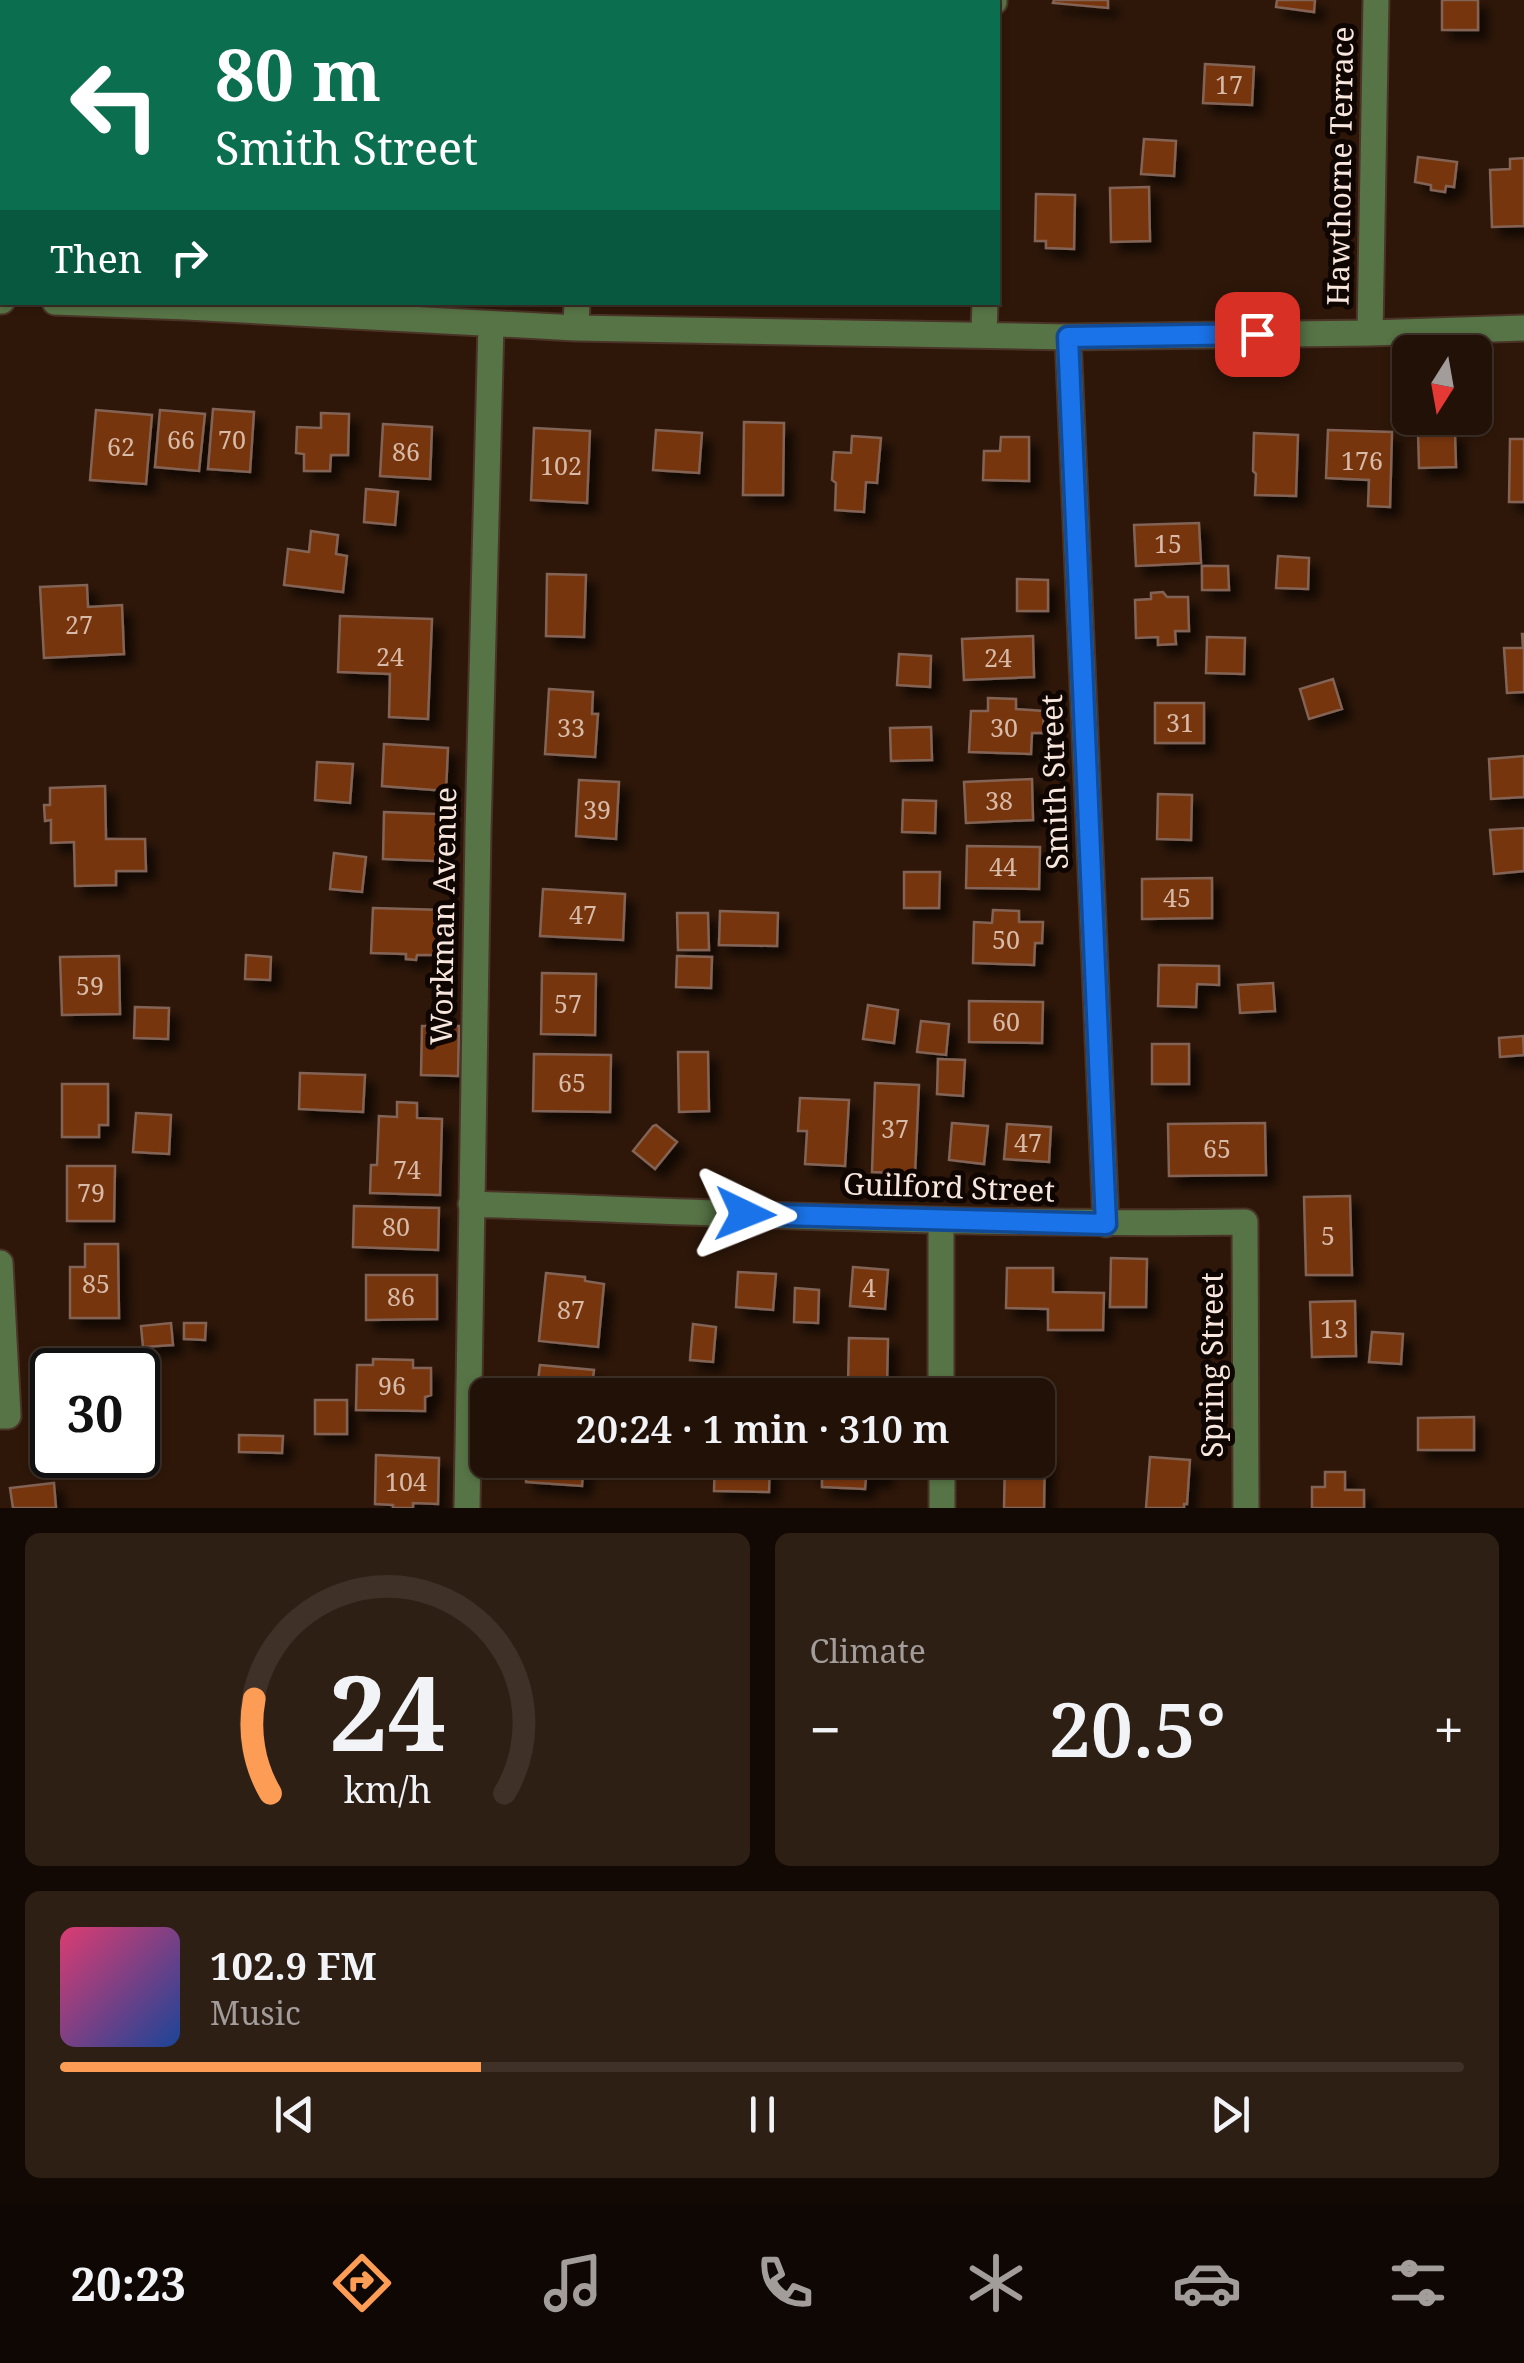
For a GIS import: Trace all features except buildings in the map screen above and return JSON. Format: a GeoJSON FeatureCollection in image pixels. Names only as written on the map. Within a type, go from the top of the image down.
{"type":"FeatureCollection","features":[{"type":"Feature","properties":{"kind":"street","name":"Hawthorne Terrace"},"geometry":{"type":"LineString","coordinates":[[1370,333],[1376,0]]}},
{"type":"Feature","properties":{"kind":"street"},"geometry":{"type":"LineString","coordinates":[[186,305],[492,324],[576,315],[1068,337],[1524,328]]}},
{"type":"Feature","properties":{"kind":"street"},"geometry":{"type":"LineString","coordinates":[[984,334],[985,305]]}},
{"type":"Feature","properties":{"kind":"street","name":"Workman Avenue"},"geometry":{"type":"LineString","coordinates":[[467,1508],[478,832],[492,324]]}},
{"type":"Feature","properties":{"kind":"street","name":"Smith Street"},"geometry":{"type":"LineString","coordinates":[[1068,337],[1106,1224]]}},
{"type":"Feature","properties":{"kind":"street","name":"Guilford Street"},"geometry":{"type":"LineString","coordinates":[[471,1204],[940,1221],[1245,1222]]}},
{"type":"Feature","properties":{"kind":"street"},"geometry":{"type":"LineString","coordinates":[[940,1221],[941,1378]]}},
{"type":"Feature","properties":{"kind":"street","name":"Spring Street"},"geometry":{"type":"LineString","coordinates":[[1245,1222],[1246,1508]]}},
{"type":"Feature","properties":{"kind":"street"},"geometry":{"type":"LineString","coordinates":[[0,1264],[8,1416],[0,1416]]}},
{"type":"Feature","properties":{"kind":"street"},"geometry":{"type":"LineString","coordinates":[[942,1478],[942,1508]]}},
{"type":"Feature","properties":{"kind":"route"},"geometry":{"type":"LineString","coordinates":[[745,1214],[1106,1224],[1068,337],[1257,334]]}}]}
